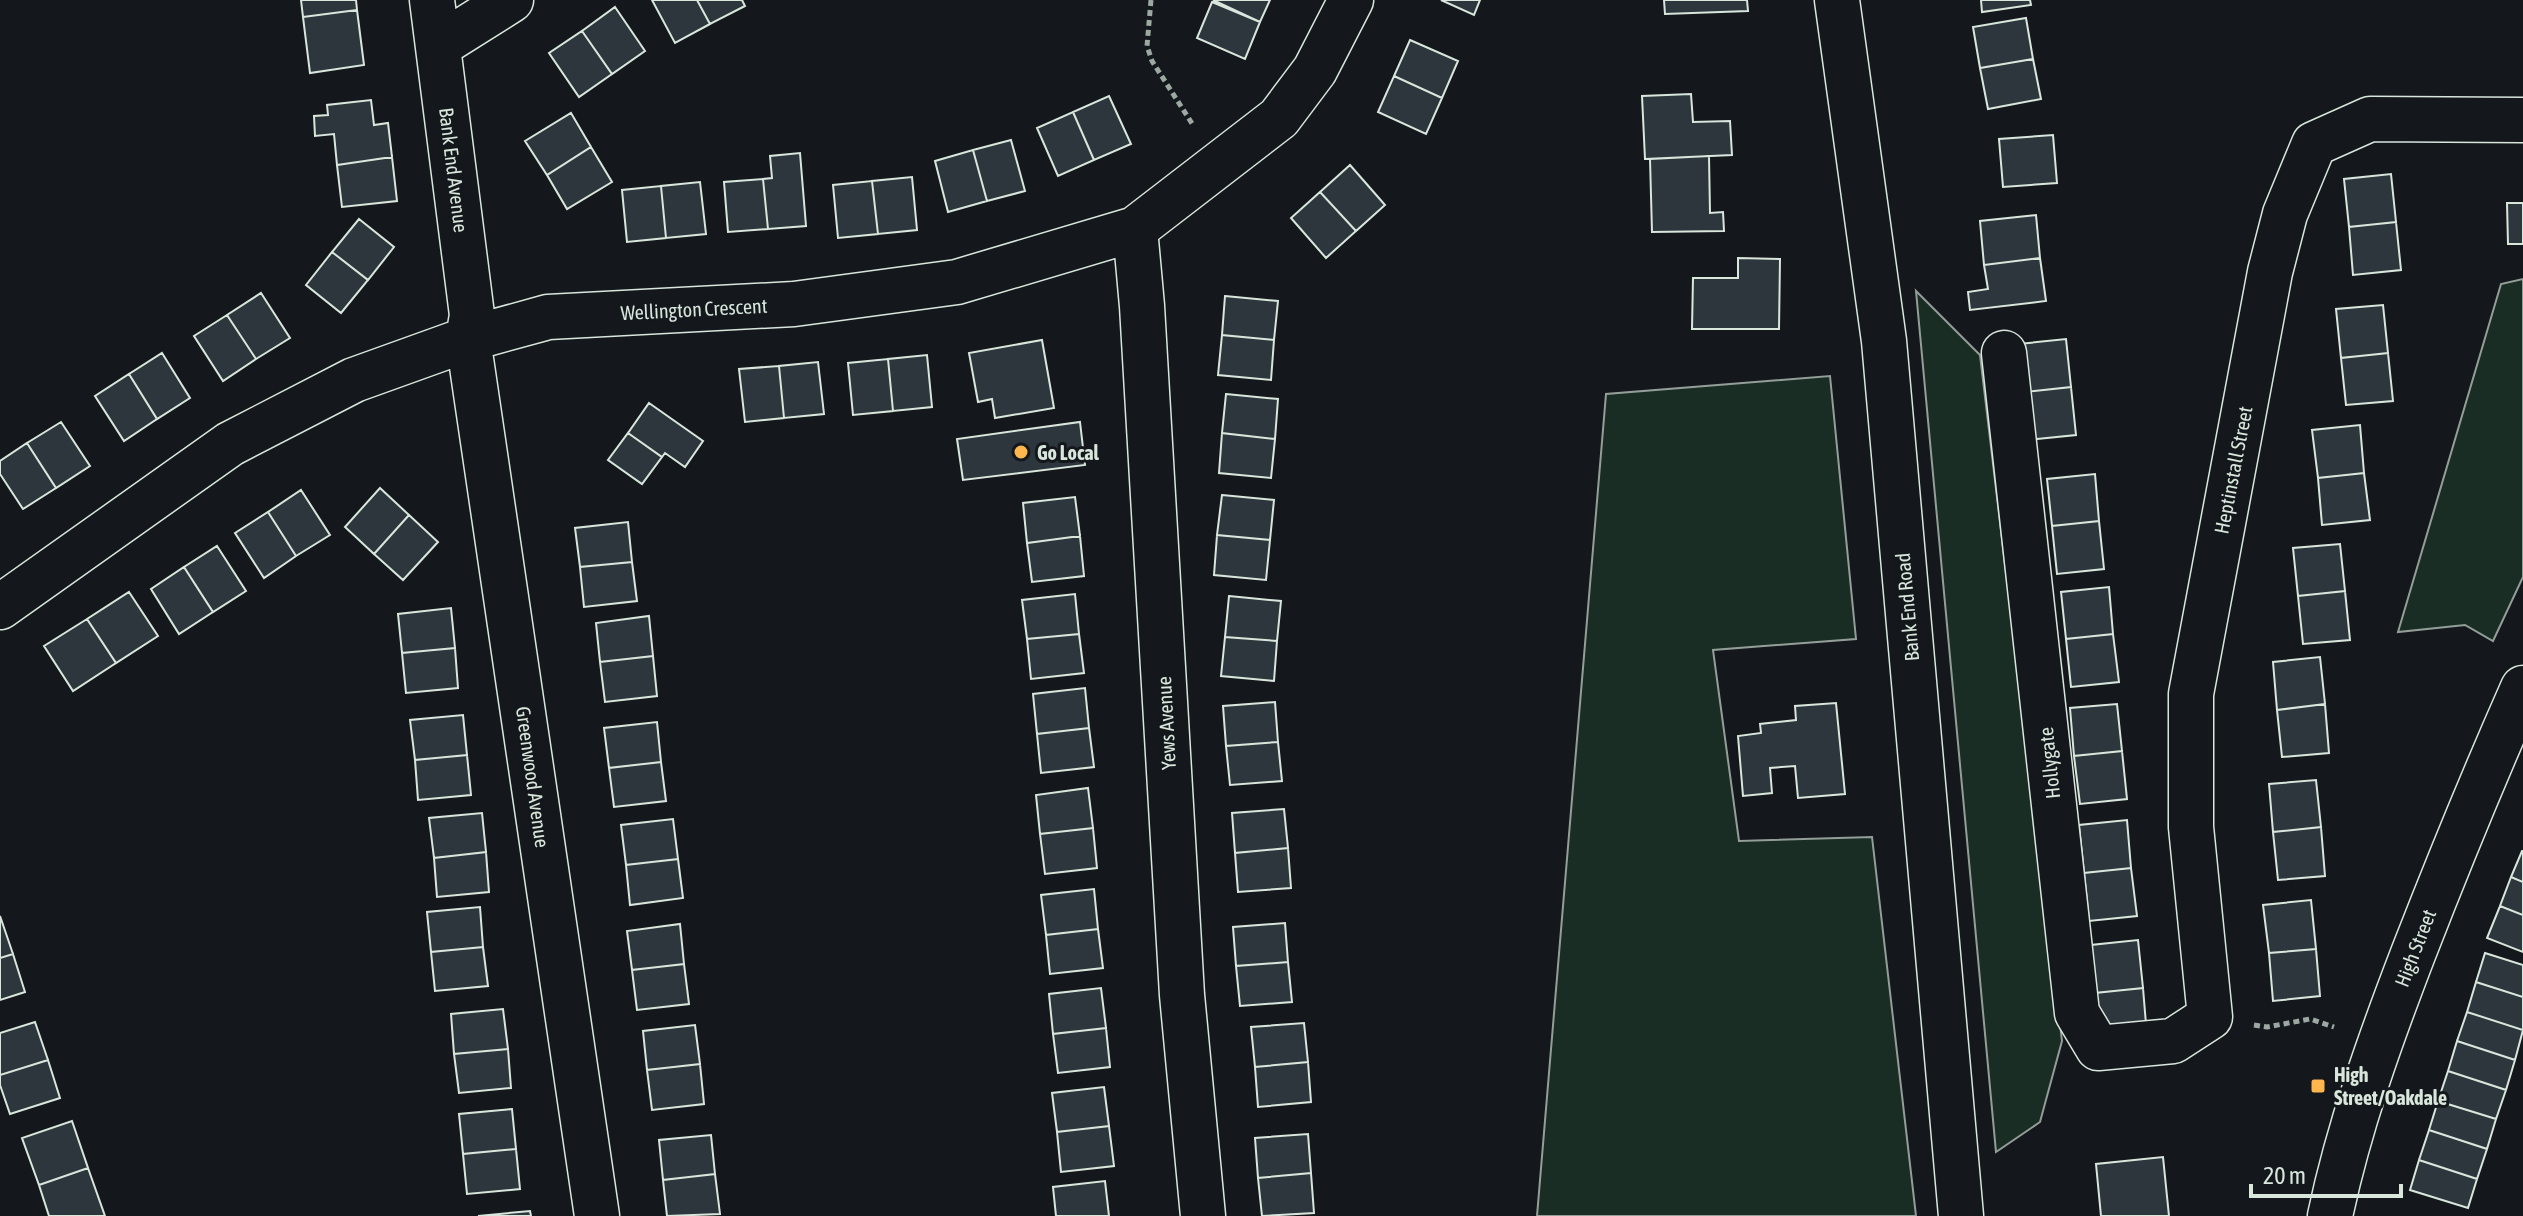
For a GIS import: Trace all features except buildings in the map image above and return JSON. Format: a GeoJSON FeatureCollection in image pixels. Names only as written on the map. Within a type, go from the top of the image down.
{"type":"FeatureCollection","features":[{"type":"Feature","properties":{"kind":"street","name":"Bank End Avenue"},"geometry":{"type":"LineString","coordinates":[[432,0],[472,315],[468,339]]}},
{"type":"Feature","properties":{"kind":"street"},"geometry":{"type":"LineString","coordinates":[[438,46],[511,0]]}},
{"type":"Feature","properties":{"kind":"street","name":"Wellington Crescent"},"geometry":{"type":"LineString","coordinates":[[0,607],[230,444],[354,380],[468,339],[548,317],[794,304],[957,282],[1135,229],[1279,118],[1315,70],[1351,0]]}},
{"type":"Feature","properties":{"kind":"street","name":"Bank End Road"},"geometry":{"type":"LineString","coordinates":[[1837,0],[1884,341],[1961,1216]]}},
{"type":"Feature","properties":{"kind":"street","name":"Heptinstall Street"},"geometry":{"type":"LineString","coordinates":[[2210,1017],[2191,827],[2191,694],[2270,272],[2285,214],[2314,144],[2370,119],[2523,120]]}},
{"type":"Feature","properties":{"kind":"street","name":"Yews Avenue"},"geometry":{"type":"LineString","coordinates":[[1135,229],[1182,995],[1203,1216]]}},
{"type":"Feature","properties":{"kind":"street","name":"Greenwood Avenue"},"geometry":{"type":"LineString","coordinates":[[468,339],[597,1216]]}},
{"type":"Feature","properties":{"kind":"street","name":"Hollygate"},"geometry":{"type":"LineString","coordinates":[[2004,353],[2077,1013],[2098,1048],[2173,1041],[2210,1017]]}},
{"type":"Feature","properties":{"kind":"street","name":"High Street"},"geometry":{"type":"LineString","coordinates":[[2330,1216],[2341,1164],[2379,1041],[2461,829],[2523,688]]}},
{"type":"Feature","properties":{"kind":"path"},"geometry":{"type":"LineString","coordinates":[[1151,0],[1147,46],[1152,61],[1195,129],[1223,164]]}},
{"type":"Feature","properties":{"kind":"path"},"geometry":{"type":"LineString","coordinates":[[2210,1017],[2267,1027],[2310,1019],[2379,1041]]}},
{"type":"Feature","properties":{"kind":"green space"},"geometry":{"type":"Polygon","coordinates":[[[2523,279],[2523,577],[2493,641],[2465,625],[2398,632],[2501,284],[2523,279]]]}},
{"type":"Feature","properties":{"kind":"green space"},"geometry":{"type":"Polygon","coordinates":[[[1916,291],[1980,355],[2062,1041],[2040,1122],[1996,1152],[1916,291]]]}},
{"type":"Feature","properties":{"kind":"green space"},"geometry":{"type":"Polygon","coordinates":[[[1830,376],[1856,639],[1713,650],[1739,841],[1872,837],[1916,1216],[1537,1216],[1606,394],[1830,376]]]}},
{"type":"Feature","properties":{"kind":"place","name":"Go Local"},"geometry":{"type":"Point","coordinates":[1021,452]}},
{"type":"Feature","properties":{"kind":"place","name":"High Street/Oakdale"},"geometry":{"type":"Point","coordinates":[2318,1086]}}]}
